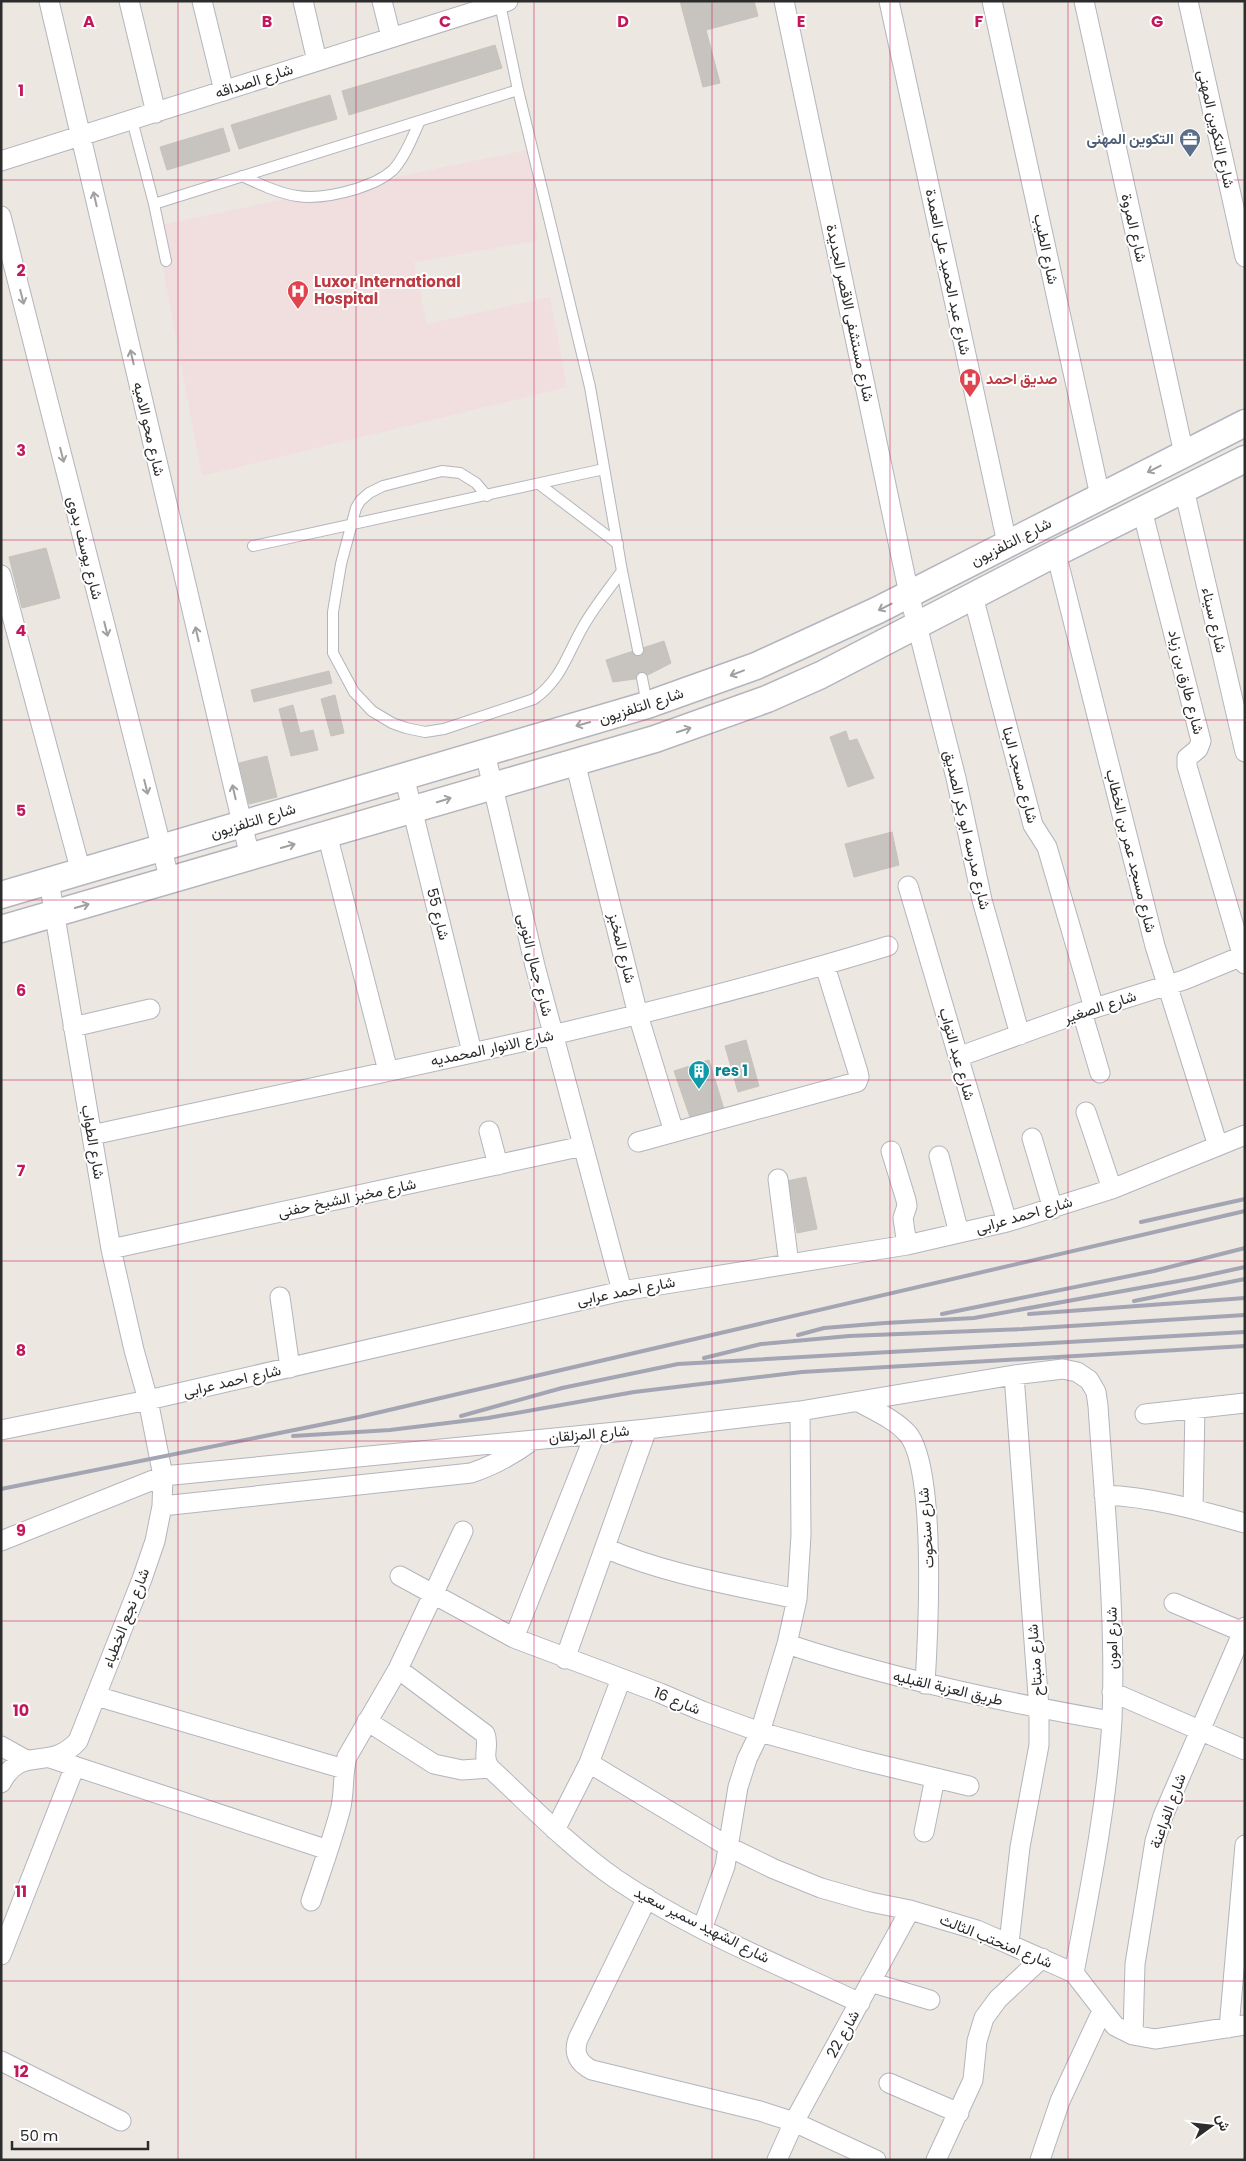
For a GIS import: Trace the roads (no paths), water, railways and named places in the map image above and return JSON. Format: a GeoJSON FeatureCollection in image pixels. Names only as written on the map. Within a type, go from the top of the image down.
{"type":"FeatureCollection","features":[{"type":"Feature","properties":{"kind":"main road","name":"شارع التلفزيون"},"geometry":{"type":"LineString","coordinates":[[1,895],[647,705],[756,666],[809,643],[909,594],[1245,423]]}},
{"type":"Feature","properties":{"kind":"main road","name":"شارع التلفزيون"},"geometry":{"type":"LineString","coordinates":[[1,929],[655,739],[767,699],[839,666],[1056,553],[1245,459]]}},
{"type":"Feature","properties":{"kind":"main road"},"geometry":{"type":"LineString","coordinates":[[941,578],[950,608]]}},
{"type":"Feature","properties":{"kind":"main road"},"geometry":{"type":"LineString","coordinates":[[647,705],[655,739]]}},
{"type":"Feature","properties":{"kind":"street","name":"شارع محو الاميه"},"geometry":{"type":"LineString","coordinates":[[49,1],[250,857]]}},
{"type":"Feature","properties":{"kind":"street"},"geometry":{"type":"LineString","coordinates":[[130,1],[156,113]]}},
{"type":"Feature","properties":{"kind":"street"},"geometry":{"type":"LineString","coordinates":[[202,1],[224,91]]}},
{"type":"Feature","properties":{"kind":"street"},"geometry":{"type":"LineString","coordinates":[[303,1],[317,61]]}},
{"type":"Feature","properties":{"kind":"street"},"geometry":{"type":"LineString","coordinates":[[382,1],[391,37]]}},
{"type":"Feature","properties":{"kind":"street","name":"شارع مستشفى الاقصر الجديدة"},"geometry":{"type":"LineString","coordinates":[[784,1],[909,594],[918,625]]}},
{"type":"Feature","properties":{"kind":"street","name":"شارع عبد الحميد على العمدة"},"geometry":{"type":"LineString","coordinates":[[889,1],[1007,544]]}},
{"type":"Feature","properties":{"kind":"street","name":"شارع الطيب"},"geometry":{"type":"LineString","coordinates":[[992,1],[1100,496]]}},
{"type":"Feature","properties":{"kind":"street","name":"شارع المروة"},"geometry":{"type":"LineString","coordinates":[[1084,1],[1184,454]]}},
{"type":"Feature","properties":{"kind":"street","name":"شارع التكوين المهنى"},"geometry":{"type":"LineString","coordinates":[[1188,1],[1245,257]]}},
{"type":"Feature","properties":{"kind":"street","name":"شارع الصداقه"},"geometry":{"type":"LineString","coordinates":[[1,161],[498,3]]}},
{"type":"Feature","properties":{"kind":"street","name":"شارع يوسف بدوى"},"geometry":{"type":"LineString","coordinates":[[1,216],[170,881]]}},
{"type":"Feature","properties":{"kind":"street","name":"شارع سيناء"},"geometry":{"type":"LineString","coordinates":[[1184,489],[1245,752]]}},
{"type":"Feature","properties":{"kind":"street","name":"شارع طارق بن زياد"},"geometry":{"type":"LineString","coordinates":[[1142,510],[1200,736],[1200,745],[1187,758],[1187,766],[1243,960]]}},
{"type":"Feature","properties":{"kind":"street","name":"شارع مسجد عمر بن الخطاب"},"geometry":{"type":"LineString","coordinates":[[1056,553],[1145,909],[1218,1146]]}},
{"type":"Feature","properties":{"kind":"street"},"geometry":{"type":"LineString","coordinates":[[1,575],[80,872]]}},
{"type":"Feature","properties":{"kind":"street","name":"شارع مسجد البنا"},"geometry":{"type":"LineString","coordinates":[[973,596],[1033,825],[1047,847],[1088,1010],[1100,1073]]}},
{"type":"Feature","properties":{"kind":"street","name":"شارع مدرسه ابو بكر الصديق"},"geometry":{"type":"LineString","coordinates":[[918,625],[956,778],[982,900],[1020,1034]]}},
{"type":"Feature","properties":{"kind":"street","name":"شارع جمال النوبى"},"geometry":{"type":"LineString","coordinates":[[484,753],[553,1035],[622,1291]]}},
{"type":"Feature","properties":{"kind":"street","name":"شارع المخبز"},"geometry":{"type":"LineString","coordinates":[[575,762],[638,1015],[674,1132]]}},
{"type":"Feature","properties":{"kind":"street","name":"شارع 55"},"geometry":{"type":"LineString","coordinates":[[404,776],[472,1052]]}},
{"type":"Feature","properties":{"kind":"street"},"geometry":{"type":"LineString","coordinates":[[327,834],[388,1071]]}},
{"type":"Feature","properties":{"kind":"street","name":"شارع الطواب"},"geometry":{"type":"LineString","coordinates":[[49,881],[111,1250],[148,1400]]}},
{"type":"Feature","properties":{"kind":"street","name":"شارع عبد التواب"},"geometry":{"type":"LineString","coordinates":[[908,886],[1007,1222]]}},
{"type":"Feature","properties":{"kind":"street","name":"شارع الانوار المحمديه"},"geometry":{"type":"LineString","coordinates":[[92,1135],[638,1015],[825,966],[888,946]]}},
{"type":"Feature","properties":{"kind":"street","name":"شارع الصغير"},"geometry":{"type":"LineString","coordinates":[[958,1057],[1088,1010],[1243,960]]}},
{"type":"Feature","properties":{"kind":"street"},"geometry":{"type":"LineString","coordinates":[[638,1142],[857,1082],[858,1072],[825,966]]}},
{"type":"Feature","properties":{"kind":"street"},"geometry":{"type":"LineString","coordinates":[[73,1027],[150,1009]]}},
{"type":"Feature","properties":{"kind":"street"},"geometry":{"type":"LineString","coordinates":[[1086,1112],[1112,1189]]}},
{"type":"Feature","properties":{"kind":"street"},"geometry":{"type":"LineString","coordinates":[[489,1131],[498,1164]]}},
{"type":"Feature","properties":{"kind":"street","name":"شارع احمد عرابى"},"geometry":{"type":"LineString","coordinates":[[1,1430],[148,1400],[622,1291],[907,1245],[1007,1222],[1112,1189],[1245,1135]]}},
{"type":"Feature","properties":{"kind":"street"},"geometry":{"type":"LineString","coordinates":[[1032,1138],[1053,1208]]}},
{"type":"Feature","properties":{"kind":"street","name":"شارع مخبز الشيخ حفنى"},"geometry":{"type":"LineString","coordinates":[[111,1250],[583,1146]]}},
{"type":"Feature","properties":{"kind":"street"},"geometry":{"type":"LineString","coordinates":[[891,1151],[906,1200],[907,1206],[903,1225],[907,1245]]}},
{"type":"Feature","properties":{"kind":"street"},"geometry":{"type":"LineString","coordinates":[[939,1156],[959,1233]]}},
{"type":"Feature","properties":{"kind":"street"},"geometry":{"type":"LineString","coordinates":[[778,1179],[789,1264]]}},
{"type":"Feature","properties":{"kind":"street"},"geometry":{"type":"LineString","coordinates":[[280,1297],[290,1368]]}},
{"type":"Feature","properties":{"kind":"street","name":"شارع امون"},"geometry":{"type":"LineString","coordinates":[[1014,1375],[1063,1369],[1077,1372],[1089,1380],[1096,1392],[1098,1406],[1111,1603],[1112,1721],[1107,1780],[1098,1842],[1074,1973]]}},
{"type":"Feature","properties":{"kind":"street","name":"شارع المزلقان"},"geometry":{"type":"LineString","coordinates":[[1,1541],[163,1476],[648,1429],[800,1411],[1014,1375]]}},
{"type":"Feature","properties":{"kind":"street","name":"شارع منبتاح"},"geometry":{"type":"LineString","coordinates":[[1009,1943],[1018,1854],[1039,1746],[1039,1708],[1014,1375]]}},
{"type":"Feature","properties":{"kind":"street","name":"شارع نجع الخطباء"},"geometry":{"type":"LineString","coordinates":[[26,1760],[61,1755],[78,1741],[142,1579],[155,1541],[162,1506],[163,1476],[148,1400]]}},
{"type":"Feature","properties":{"kind":"street","name":"شارع سنحوت"},"geometry":{"type":"LineString","coordinates":[[859,1402],[890,1418],[908,1433],[918,1453],[927,1528],[930,1580],[925,1684]]}},
{"type":"Feature","properties":{"kind":"street"},"geometry":{"type":"LineString","coordinates":[[1146,1414],[1245,1403]]}},
{"type":"Feature","properties":{"kind":"street"},"geometry":{"type":"LineString","coordinates":[[1193,1508],[1195,1408]]}},
{"type":"Feature","properties":{"kind":"street"},"geometry":{"type":"LineString","coordinates":[[702,1929],[719,1885],[729,1847],[731,1817],[738,1788],[747,1759],[760,1732],[787,1644],[797,1599],[801,1535],[800,1411]]}},
{"type":"Feature","properties":{"kind":"street"},"geometry":{"type":"LineString","coordinates":[[565,1659],[648,1429]]}},
{"type":"Feature","properties":{"kind":"street"},"geometry":{"type":"LineString","coordinates":[[514,1638],[596,1434]]}},
{"type":"Feature","properties":{"kind":"street"},"geometry":{"type":"LineString","coordinates":[[162,1506],[471,1473],[494,1466],[533,1440]]}},
{"type":"Feature","properties":{"kind":"street"},"geometry":{"type":"LineString","coordinates":[[1104,1495],[1148,1499],[1193,1508],[1245,1523]]}},
{"type":"Feature","properties":{"kind":"street"},"geometry":{"type":"LineString","coordinates":[[311,1901],[343,1796],[344,1769],[352,1746],[398,1669],[463,1531]]}},
{"type":"Feature","properties":{"kind":"street"},"geometry":{"type":"LineString","coordinates":[[605,1548],[630,1559],[683,1575],[797,1599]]}},
{"type":"Feature","properties":{"kind":"street","name":"شارع 16"},"geometry":{"type":"LineString","coordinates":[[400,1576],[514,1638],[760,1732],[861,1760],[969,1786]]}},
{"type":"Feature","properties":{"kind":"street"},"geometry":{"type":"LineString","coordinates":[[1174,1603],[1244,1630]]}},
{"type":"Feature","properties":{"kind":"street","name":"شارع الفراعنة"},"geometry":{"type":"LineString","coordinates":[[1133,2035],[1135,1964],[1155,1841],[1163,1816],[1244,1630]]}},
{"type":"Feature","properties":{"kind":"street","name":"طريق العزبة القبليه"},"geometry":{"type":"LineString","coordinates":[[787,1644],[832,1659],[925,1684],[1112,1721]]}},
{"type":"Feature","properties":{"kind":"street"},"geometry":{"type":"LineString","coordinates":[[367,1721],[434,1764],[462,1770],[490,1768],[485,1759],[487,1739],[485,1734],[398,1669]]}},
{"type":"Feature","properties":{"kind":"street"},"geometry":{"type":"LineString","coordinates":[[556,1830],[589,1762],[621,1679]]}},
{"type":"Feature","properties":{"kind":"street"},"geometry":{"type":"LineString","coordinates":[[1112,1692],[1245,1750]]}},
{"type":"Feature","properties":{"kind":"street"},"geometry":{"type":"LineString","coordinates":[[96,1696],[344,1769]]}},
{"type":"Feature","properties":{"kind":"street"},"geometry":{"type":"LineString","coordinates":[[1,1746],[26,1760]]}},
{"type":"Feature","properties":{"kind":"street"},"geometry":{"type":"LineString","coordinates":[[50,1758],[328,1850]]}},
{"type":"Feature","properties":{"kind":"street"},"geometry":{"type":"LineString","coordinates":[[1,1783],[13,1766],[26,1760]]}},
{"type":"Feature","properties":{"kind":"street","name":"شارع امنحتب الثالث"},"geometry":{"type":"LineString","coordinates":[[589,1762],[729,1847],[774,1869],[821,1888],[870,1902],[910,1910],[977,1930],[1074,1973],[1115,2026],[1133,2035],[1155,2039],[1237,2027]]}},
{"type":"Feature","properties":{"kind":"street"},"geometry":{"type":"LineString","coordinates":[[1,1955],[75,1766]]}},
{"type":"Feature","properties":{"kind":"street","name":"شارع الشهيد سمير سعيد"},"geometry":{"type":"LineString","coordinates":[[490,1768],[593,1862],[647,1898],[702,1929],[860,2003]]}},
{"type":"Feature","properties":{"kind":"street"},"geometry":{"type":"LineString","coordinates":[[924,1832],[935,1778]]}},
{"type":"Feature","properties":{"kind":"street"},"geometry":{"type":"LineString","coordinates":[[1237,2027],[1245,1845]]}},
{"type":"Feature","properties":{"kind":"street"},"geometry":{"type":"LineString","coordinates":[[647,1898],[578,2039],[575,2048],[577,2057],[583,2065],[592,2070],[742,2106],[794,2122],[876,2160]]}},
{"type":"Feature","properties":{"kind":"street","name":"شارع 22"},"geometry":{"type":"LineString","coordinates":[[777,2160],[794,2122],[910,1910]]}},
{"type":"Feature","properties":{"kind":"street"},"geometry":{"type":"LineString","coordinates":[[936,2160],[973,2080],[977,2040],[984,2018],[998,1998],[1042,1958]]}},
{"type":"Feature","properties":{"kind":"street"},"geometry":{"type":"LineString","coordinates":[[870,1982],[930,2000]]}},
{"type":"Feature","properties":{"kind":"street"},"geometry":{"type":"LineString","coordinates":[[1040,2160],[1060,2101],[1102,2011]]}},
{"type":"Feature","properties":{"kind":"street"},"geometry":{"type":"LineString","coordinates":[[1,2061],[120,2121]]}},
{"type":"Feature","properties":{"kind":"street"},"geometry":{"type":"LineString","coordinates":[[889,2082],[959,2113]]}},
{"type":"Feature","properties":{"kind":"lane"},"geometry":{"type":"LineString","coordinates":[[498,3],[590,387],[622,571],[638,650]]}},
{"type":"Feature","properties":{"kind":"lane"},"geometry":{"type":"LineString","coordinates":[[154,204],[419,123],[518,90]]}},
{"type":"Feature","properties":{"kind":"lane"},"geometry":{"type":"LineString","coordinates":[[132,120],[154,204],[166,261]]}},
{"type":"Feature","properties":{"kind":"lane"},"geometry":{"type":"LineString","coordinates":[[242,176],[285,195],[307,198],[333,196],[379,181],[394,169],[404,155],[419,123]]}},
{"type":"Feature","properties":{"kind":"lane"},"geometry":{"type":"LineString","coordinates":[[253,546],[604,469]]}},
{"type":"Feature","properties":{"kind":"lane"},"geometry":{"type":"LineString","coordinates":[[487,496],[476,483],[460,473],[442,471],[383,486],[369,493],[356,508],[333,612],[333,653],[354,692],[372,710],[392,723],[425,732],[444,728],[534,699],[547,690],[556,678],[572,644],[590,615],[622,571]]}},
{"type":"Feature","properties":{"kind":"lane"},"geometry":{"type":"LineString","coordinates":[[539,484],[618,544]]}},
{"type":"Feature","properties":{"kind":"lane"},"geometry":{"type":"LineString","coordinates":[[642,678],[647,705]]}},
{"type":"Feature","properties":{"kind":"railway"},"geometry":{"type":"LineString","coordinates":[[1141,1222],[1245,1199]]}},
{"type":"Feature","properties":{"kind":"railway"},"geometry":{"type":"LineString","coordinates":[[1,1489],[359,1417],[1245,1211]]}},
{"type":"Feature","properties":{"kind":"railway"},"geometry":{"type":"LineString","coordinates":[[942,1314],[1154,1271],[1245,1248]]}},
{"type":"Feature","properties":{"kind":"railway"},"geometry":{"type":"LineString","coordinates":[[798,1335],[824,1328],[974,1318],[1195,1278],[1245,1267]]}},
{"type":"Feature","properties":{"kind":"railway"},"geometry":{"type":"LineString","coordinates":[[1134,1301],[1245,1279]]}},
{"type":"Feature","properties":{"kind":"railway"},"geometry":{"type":"LineString","coordinates":[[1029,1314],[1245,1298]]}},
{"type":"Feature","properties":{"kind":"railway"},"geometry":{"type":"LineString","coordinates":[[704,1358],[761,1344],[849,1336],[1023,1329],[1245,1315]]}},
{"type":"Feature","properties":{"kind":"railway"},"geometry":{"type":"LineString","coordinates":[[461,1416],[562,1388],[678,1364],[1245,1332]]}},
{"type":"Feature","properties":{"kind":"railway"},"geometry":{"type":"LineString","coordinates":[[293,1436],[390,1430],[488,1418],[634,1392],[802,1372],[1245,1346]]}},
{"type":"Feature","properties":{"kind":"place","name":"التكوين المهنى"},"geometry":{"type":"Point","coordinates":[1190,158]}},
{"type":"Feature","properties":{"kind":"place","name":"Luxor International Hospital"},"geometry":{"type":"Point","coordinates":[298,310]}},
{"type":"Feature","properties":{"kind":"place","name":"صديق احمد"},"geometry":{"type":"Point","coordinates":[970,398]}},
{"type":"Feature","properties":{"kind":"place","name":"res 1"},"geometry":{"type":"Point","coordinates":[699,1090]}}]}
